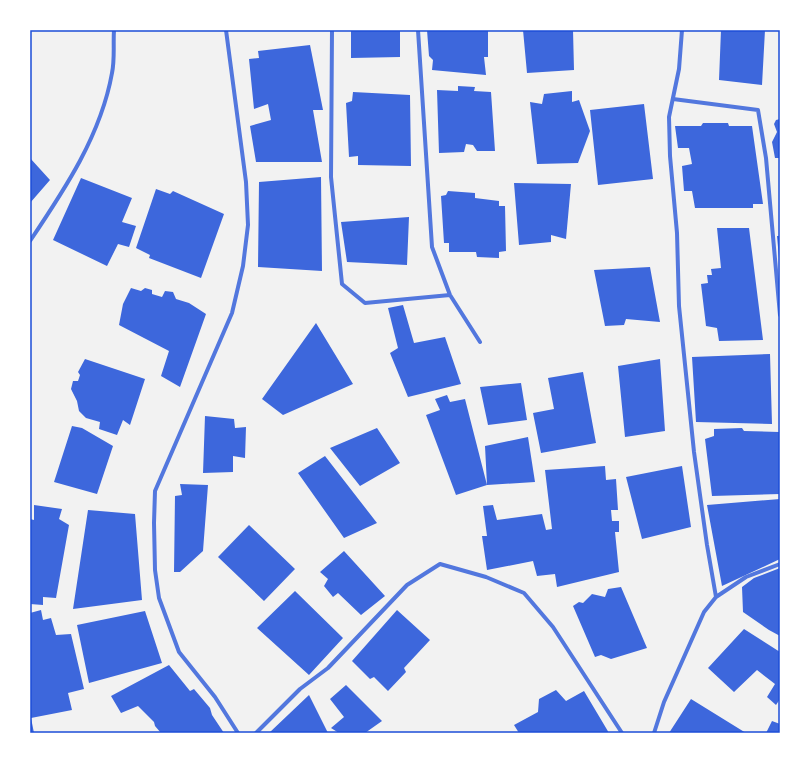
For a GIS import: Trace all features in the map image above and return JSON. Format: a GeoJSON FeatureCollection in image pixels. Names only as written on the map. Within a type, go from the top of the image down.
{"type":"FeatureCollection","features":[{"type":"Feature","properties":{"kind":"street"},"geometry":{"type":"LineString","coordinates":[[30,240],[82,158],[102,114],[113,72],[114,30]]}},
{"type":"Feature","properties":{"kind":"street"},"geometry":{"type":"LineString","coordinates":[[226,30],[246,182],[248,225],[243,266],[232,313],[155,491],[154,523],[159,598],[179,652],[215,697],[238,733]]}},
{"type":"Feature","properties":{"kind":"street"},"geometry":{"type":"LineString","coordinates":[[332,30],[331,177],[342,284],[366,303],[450,295]]}},
{"type":"Feature","properties":{"kind":"street"},"geometry":{"type":"LineString","coordinates":[[418,30],[432,248],[450,295],[480,342]]}},
{"type":"Feature","properties":{"kind":"street"},"geometry":{"type":"LineString","coordinates":[[682,30],[679,69],[669,117],[677,233],[679,306],[694,452],[716,597]]}},
{"type":"Feature","properties":{"kind":"street"},"geometry":{"type":"LineString","coordinates":[[673,99],[758,110],[766,158],[780,315]]}},
{"type":"Feature","properties":{"kind":"street"},"geometry":{"type":"LineString","coordinates":[[256,733],[300,689],[328,668],[407,585],[440,564],[486,577],[524,593],[553,627],[622,733]]}},
{"type":"Feature","properties":{"kind":"street"},"geometry":{"type":"LineString","coordinates":[[654,733],[664,702],[693,633],[704,612],[716,597],[746,577],[780,564]]}},
{"type":"Feature","properties":{"kind":"building"},"geometry":{"type":"Polygon","coordinates":[[[351,30],[400,30],[400,57],[351,58],[351,30]]]}},
{"type":"Feature","properties":{"kind":"building"},"geometry":{"type":"Polygon","coordinates":[[[427,30],[488,30],[488,57],[484,57],[486,75],[432,70],[433,60],[429,56],[427,30]]]}},
{"type":"Feature","properties":{"kind":"building"},"geometry":{"type":"Polygon","coordinates":[[[523,30],[573,30],[574,70],[527,73],[523,30]]]}},
{"type":"Feature","properties":{"kind":"building"},"geometry":{"type":"Polygon","coordinates":[[[721,30],[765,30],[762,85],[719,80],[721,30]]]}},
{"type":"Feature","properties":{"kind":"building"},"geometry":{"type":"Polygon","coordinates":[[[310,45],[323,110],[313,110],[322,162],[256,162],[250,126],[271,120],[268,104],[254,109],[249,59],[259,58],[258,51],[310,45]]]}},
{"type":"Feature","properties":{"kind":"building"},"geometry":{"type":"Polygon","coordinates":[[[458,86],[475,87],[474,91],[491,92],[495,151],[477,151],[473,145],[466,144],[464,152],[439,153],[437,90],[458,91],[458,86]]]}},
{"type":"Feature","properties":{"kind":"building"},"geometry":{"type":"Polygon","coordinates":[[[572,91],[572,102],[579,100],[590,131],[578,163],[537,164],[530,102],[542,104],[544,94],[572,91]]]}},
{"type":"Feature","properties":{"kind":"building"},"geometry":{"type":"Polygon","coordinates":[[[353,92],[410,95],[411,166],[358,165],[358,156],[349,157],[346,103],[352,101],[353,92]]]}},
{"type":"Feature","properties":{"kind":"building"},"geometry":{"type":"Polygon","coordinates":[[[644,104],[653,179],[598,185],[590,110],[644,104]]]}},
{"type":"Feature","properties":{"kind":"building"},"geometry":{"type":"Polygon","coordinates":[[[780,119],[780,158],[775,158],[772,142],[777,132],[774,124],[776,120],[780,119]]]}},
{"type":"Feature","properties":{"kind":"building"},"geometry":{"type":"Polygon","coordinates":[[[703,123],[728,123],[729,126],[752,126],[763,204],[753,204],[753,208],[695,208],[692,191],[684,191],[682,166],[692,164],[689,148],[678,148],[675,126],[701,126],[703,123]]]}},
{"type":"Feature","properties":{"kind":"building"},"geometry":{"type":"Polygon","coordinates":[[[30,158],[50,180],[30,203],[30,158]]]}},
{"type":"Feature","properties":{"kind":"building"},"geometry":{"type":"Polygon","coordinates":[[[321,177],[322,271],[258,267],[259,182],[321,177]]]}},
{"type":"Feature","properties":{"kind":"building"},"geometry":{"type":"Polygon","coordinates":[[[81,178],[132,198],[122,222],[136,226],[129,247],[118,244],[107,266],[53,240],[81,178]]]}},
{"type":"Feature","properties":{"kind":"building"},"geometry":{"type":"Polygon","coordinates":[[[514,183],[571,184],[566,239],[551,235],[551,242],[519,245],[514,183]]]}},
{"type":"Feature","properties":{"kind":"building"},"geometry":{"type":"Polygon","coordinates":[[[156,189],[170,194],[173,191],[224,214],[201,278],[149,258],[150,255],[136,248],[156,189]]]}},
{"type":"Feature","properties":{"kind":"building"},"geometry":{"type":"Polygon","coordinates":[[[448,191],[475,193],[475,198],[499,201],[499,206],[505,206],[506,251],[499,252],[499,258],[477,257],[476,252],[449,252],[449,243],[444,243],[441,196],[446,195],[448,191]]]}},
{"type":"Feature","properties":{"kind":"building"},"geometry":{"type":"Polygon","coordinates":[[[409,217],[407,265],[347,262],[341,222],[409,217]]]}},
{"type":"Feature","properties":{"kind":"building"},"geometry":{"type":"Polygon","coordinates":[[[717,228],[749,228],[763,340],[719,341],[717,328],[706,326],[701,284],[708,283],[707,275],[712,275],[711,269],[721,268],[717,228]]]}},
{"type":"Feature","properties":{"kind":"building"},"geometry":{"type":"Polygon","coordinates":[[[777,236],[780,236],[780,258],[779,258],[777,236]]]}},
{"type":"Feature","properties":{"kind":"building"},"geometry":{"type":"Polygon","coordinates":[[[650,267],[660,322],[626,319],[624,325],[605,326],[594,270],[650,267]]]}},
{"type":"Feature","properties":{"kind":"building"},"geometry":{"type":"Polygon","coordinates":[[[131,288],[141,291],[145,288],[152,290],[152,294],[162,297],[165,291],[173,292],[176,299],[189,303],[206,314],[180,387],[161,376],[169,351],[119,325],[123,304],[131,288]]]}},
{"type":"Feature","properties":{"kind":"building"},"geometry":{"type":"Polygon","coordinates":[[[403,305],[414,343],[445,337],[461,384],[408,397],[390,353],[398,348],[388,308],[403,305]]]}},
{"type":"Feature","properties":{"kind":"building"},"geometry":{"type":"Polygon","coordinates":[[[316,323],[353,384],[283,415],[262,399],[316,323]]]}},
{"type":"Feature","properties":{"kind":"building"},"geometry":{"type":"Polygon","coordinates":[[[770,354],[772,424],[696,422],[692,357],[770,354]]]}},
{"type":"Feature","properties":{"kind":"building"},"geometry":{"type":"Polygon","coordinates":[[[85,359],[145,379],[130,425],[123,420],[117,435],[99,429],[100,422],[86,418],[79,411],[77,401],[71,389],[73,381],[78,381],[80,375],[78,372],[85,359]]]}},
{"type":"Feature","properties":{"kind":"building"},"geometry":{"type":"Polygon","coordinates":[[[660,359],[665,431],[625,437],[618,366],[660,359]]]}},
{"type":"Feature","properties":{"kind":"building"},"geometry":{"type":"Polygon","coordinates":[[[583,372],[596,443],[541,453],[533,413],[554,409],[548,378],[583,372]]]}},
{"type":"Feature","properties":{"kind":"building"},"geometry":{"type":"Polygon","coordinates":[[[521,383],[527,420],[488,425],[480,387],[521,383]]]}},
{"type":"Feature","properties":{"kind":"building"},"geometry":{"type":"Polygon","coordinates":[[[447,395],[450,402],[465,399],[487,485],[456,495],[426,415],[440,410],[435,399],[447,395]]]}},
{"type":"Feature","properties":{"kind":"building"},"geometry":{"type":"Polygon","coordinates":[[[205,416],[234,419],[235,428],[246,427],[245,458],[233,456],[233,472],[203,473],[205,416]]]}},
{"type":"Feature","properties":{"kind":"building"},"geometry":{"type":"Polygon","coordinates":[[[72,426],[82,428],[113,446],[97,494],[54,482],[72,426]]]}},
{"type":"Feature","properties":{"kind":"building"},"geometry":{"type":"Polygon","coordinates":[[[377,428],[400,463],[360,486],[330,448],[377,428]]]}},
{"type":"Feature","properties":{"kind":"building"},"geometry":{"type":"Polygon","coordinates":[[[742,428],[744,431],[779,432],[780,494],[712,496],[705,439],[714,436],[714,429],[742,428]]]}},
{"type":"Feature","properties":{"kind":"building"},"geometry":{"type":"Polygon","coordinates":[[[528,437],[535,482],[487,485],[485,446],[528,437]]]}},
{"type":"Feature","properties":{"kind":"building"},"geometry":{"type":"Polygon","coordinates":[[[325,456],[377,523],[344,538],[298,473],[325,456]]]}},
{"type":"Feature","properties":{"kind":"building"},"geometry":{"type":"Polygon","coordinates":[[[605,466],[606,480],[616,479],[618,510],[611,510],[612,521],[619,521],[619,532],[615,532],[619,572],[557,587],[555,574],[537,576],[533,561],[487,570],[482,536],[487,536],[483,506],[493,505],[497,520],[542,514],[546,530],[552,529],[545,470],[605,466]]]}},
{"type":"Feature","properties":{"kind":"building"},"geometry":{"type":"Polygon","coordinates":[[[682,466],[691,527],[642,539],[626,477],[682,466]]]}},
{"type":"Feature","properties":{"kind":"building"},"geometry":{"type":"Polygon","coordinates":[[[180,484],[208,485],[203,551],[180,572],[174,572],[175,496],[182,495],[180,484]]]}},
{"type":"Feature","properties":{"kind":"building"},"geometry":{"type":"Polygon","coordinates":[[[780,499],[780,559],[722,586],[707,505],[780,499]]]}},
{"type":"Feature","properties":{"kind":"building"},"geometry":{"type":"Polygon","coordinates":[[[34,505],[62,509],[59,519],[69,525],[56,598],[43,597],[43,605],[30,604],[30,519],[34,520],[34,505]]]}},
{"type":"Feature","properties":{"kind":"building"},"geometry":{"type":"Polygon","coordinates":[[[88,510],[135,514],[142,600],[73,609],[88,510]]]}},
{"type":"Feature","properties":{"kind":"building"},"geometry":{"type":"Polygon","coordinates":[[[249,525],[295,569],[264,601],[218,557],[249,525]]]}},
{"type":"Feature","properties":{"kind":"building"},"geometry":{"type":"Polygon","coordinates":[[[344,551],[385,596],[361,615],[338,593],[333,597],[324,586],[328,579],[320,572],[344,551]]]}},
{"type":"Feature","properties":{"kind":"building"},"geometry":{"type":"Polygon","coordinates":[[[780,568],[780,636],[743,612],[742,587],[754,578],[780,568]]]}},
{"type":"Feature","properties":{"kind":"building"},"geometry":{"type":"Polygon","coordinates":[[[621,587],[647,648],[611,659],[601,655],[595,657],[573,606],[579,602],[583,603],[592,594],[605,597],[608,589],[621,587]]]}},
{"type":"Feature","properties":{"kind":"building"},"geometry":{"type":"Polygon","coordinates":[[[295,591],[343,638],[309,675],[257,628],[295,591]]]}},
{"type":"Feature","properties":{"kind":"building"},"geometry":{"type":"Polygon","coordinates":[[[41,610],[43,620],[51,618],[56,635],[71,634],[84,689],[68,693],[72,710],[31,718],[34,733],[30,733],[30,613],[41,610]]]}},
{"type":"Feature","properties":{"kind":"building"},"geometry":{"type":"Polygon","coordinates":[[[397,610],[430,640],[404,668],[406,672],[388,691],[374,677],[370,679],[352,661],[397,610]]]}},
{"type":"Feature","properties":{"kind":"building"},"geometry":{"type":"Polygon","coordinates":[[[145,611],[162,663],[89,683],[77,625],[145,611]]]}},
{"type":"Feature","properties":{"kind":"building"},"geometry":{"type":"Polygon","coordinates":[[[744,629],[780,652],[780,699],[776,705],[767,697],[775,684],[757,670],[734,692],[708,668],[744,629]]]}},
{"type":"Feature","properties":{"kind":"building"},"geometry":{"type":"Polygon","coordinates":[[[169,665],[190,691],[194,689],[210,708],[212,715],[224,733],[161,733],[155,726],[154,722],[138,706],[121,713],[111,696],[169,665]]]}},
{"type":"Feature","properties":{"kind":"building"},"geometry":{"type":"Polygon","coordinates":[[[346,685],[382,721],[365,733],[339,733],[331,728],[344,717],[330,699],[346,685]]]}},
{"type":"Feature","properties":{"kind":"building"},"geometry":{"type":"Polygon","coordinates":[[[556,690],[566,701],[584,691],[609,733],[519,733],[514,725],[538,712],[539,699],[556,690]]]}},
{"type":"Feature","properties":{"kind":"building"},"geometry":{"type":"Polygon","coordinates":[[[309,695],[328,733],[269,733],[309,695]]]}},
{"type":"Feature","properties":{"kind":"building"},"geometry":{"type":"Polygon","coordinates":[[[691,699],[746,733],[669,733],[691,699]]]}},
{"type":"Feature","properties":{"kind":"building"},"geometry":{"type":"Polygon","coordinates":[[[772,721],[780,724],[780,733],[766,733],[772,721]]]}}]}
